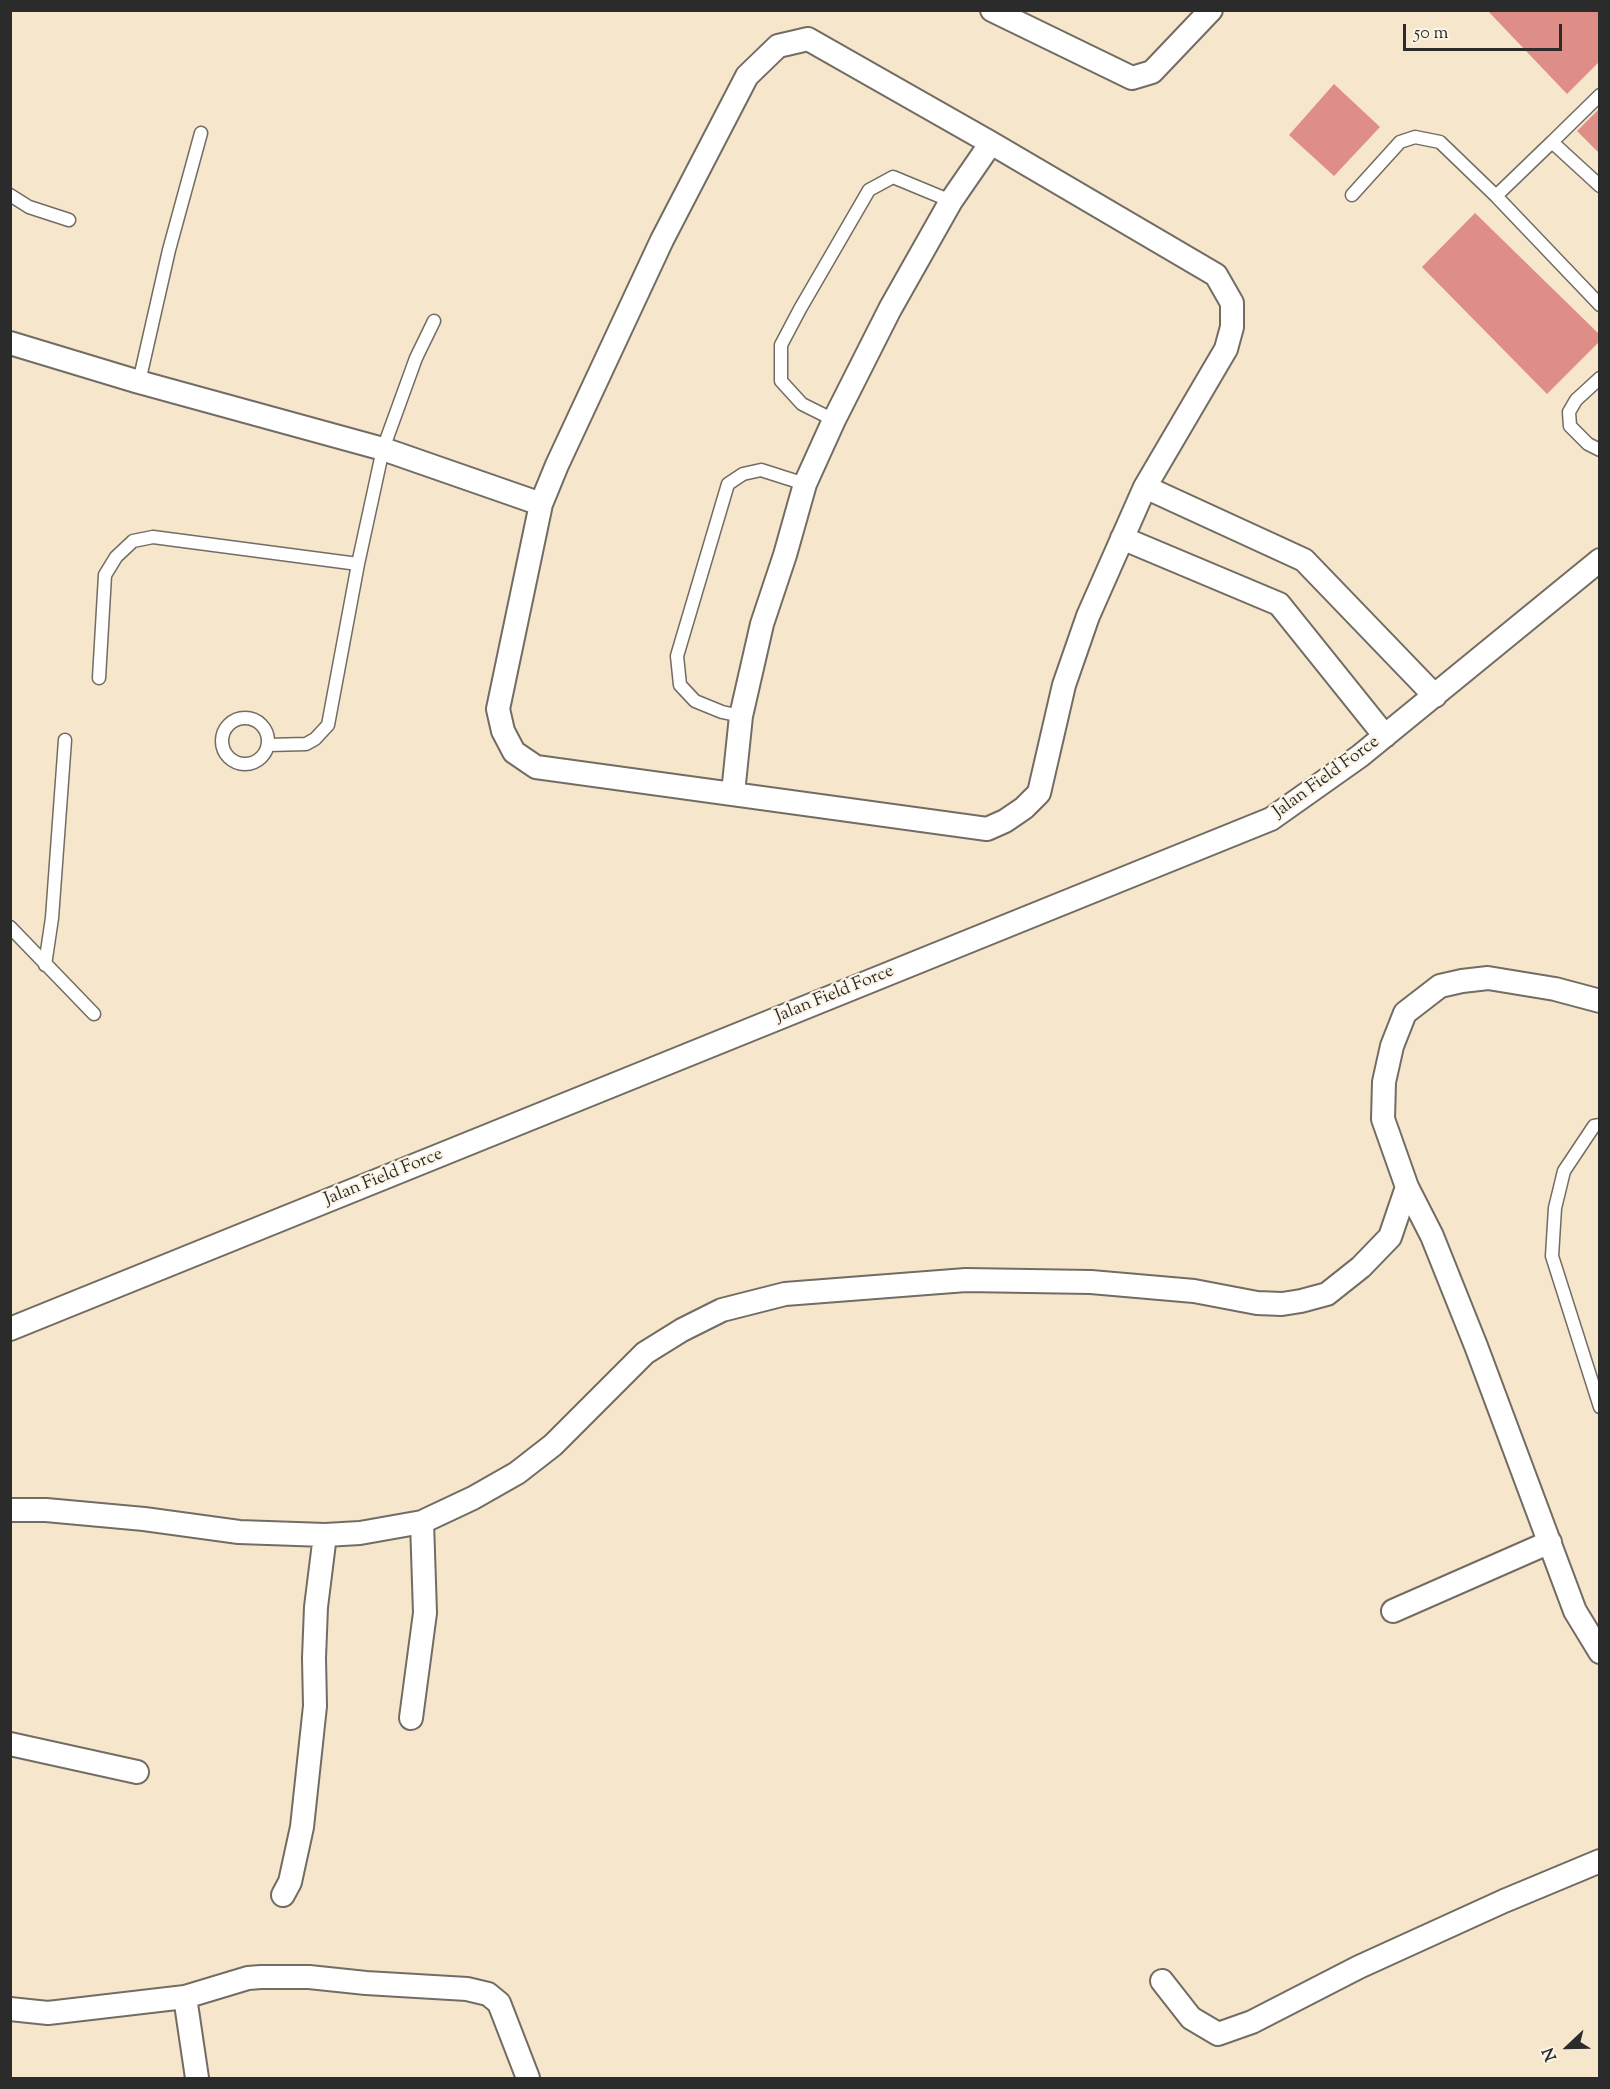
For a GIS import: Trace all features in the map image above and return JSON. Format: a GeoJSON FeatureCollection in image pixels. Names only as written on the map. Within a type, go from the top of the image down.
{"type":"FeatureCollection","features":[{"type":"Feature","properties":{"kind":"street"},"geometry":{"type":"LineString","coordinates":[[992,10],[1132,78],[1152,72],[1211,10]]}},
{"type":"Feature","properties":{"kind":"street"},"geometry":{"type":"LineString","coordinates":[[808,39],[991,143],[1216,275],[1232,303],[1232,327],[1226,349],[1145,487],[1088,616],[1064,686],[1039,793],[1024,808],[1005,821],[987,829],[536,766],[514,752],[503,731],[498,709],[541,504],[667,230],[747,76],[778,46],[808,39]]}},
{"type":"Feature","properties":{"kind":"street"},"geometry":{"type":"LineString","coordinates":[[733,793],[741,716],[762,624],[805,484],[834,420],[890,309],[951,201],[991,143]]}},
{"type":"Feature","properties":{"kind":"street"},"geometry":{"type":"LineString","coordinates":[[10,343],[139,382],[383,449],[541,504]]}},
{"type":"Feature","properties":{"kind":"street"},"geometry":{"type":"LineString","coordinates":[[1145,487],[1304,560],[1435,696]]}},
{"type":"Feature","properties":{"kind":"street"},"geometry":{"type":"LineString","coordinates":[[1122,538],[1279,604],[1385,736]]}},
{"type":"Feature","properties":{"kind":"street","name":"Jalan Field Force"},"geometry":{"type":"LineString","coordinates":[[10,1329],[1271,819],[1360,756],[1599,560]]}},
{"type":"Feature","properties":{"kind":"street"},"geometry":{"type":"LineString","coordinates":[[1599,1001],[1555,989],[1488,978],[1440,986],[1405,1013],[1392,1046],[1384,1082],[1383,1119],[1407,1186],[1432,1236],[1476,1346],[1575,1611],[1599,1652]]}},
{"type":"Feature","properties":{"kind":"street"},"geometry":{"type":"LineString","coordinates":[[10,1509],[144,1519],[239,1532],[325,1535],[360,1533],[422,1522],[473,1498],[517,1473],[553,1445],[645,1353],[682,1330],[722,1310],[785,1294],[966,1280],[1091,1282],[1194,1291],[1257,1303],[1281,1304],[1301,1301],[1327,1294],[1361,1268],[1390,1237],[1407,1186]]}},
{"type":"Feature","properties":{"kind":"street"},"geometry":{"type":"LineString","coordinates":[[411,1718],[425,1613],[422,1522]]}},
{"type":"Feature","properties":{"kind":"street"},"geometry":{"type":"LineString","coordinates":[[283,1895],[290,1882],[303,1827],[315,1706],[316,1607],[325,1535]]}},
{"type":"Feature","properties":{"kind":"street"},"geometry":{"type":"LineString","coordinates":[[1393,1611],[1550,1542]]}},
{"type":"Feature","properties":{"kind":"street"},"geometry":{"type":"LineString","coordinates":[[10,1744],[137,1772]]}},
{"type":"Feature","properties":{"kind":"street"},"geometry":{"type":"LineString","coordinates":[[1162,1981],[1191,2018],[1218,2034],[1252,2022],[1359,1967],[1504,1900],[1599,1861]]}},
{"type":"Feature","properties":{"kind":"street"},"geometry":{"type":"LineString","coordinates":[[10,2009],[48,2013],[184,1997],[248,1978],[261,1977],[309,1977],[467,1989],[488,1994],[499,2003],[528,2079]]}},
{"type":"Feature","properties":{"kind":"street"},"geometry":{"type":"LineString","coordinates":[[184,1997],[197,2079]]}},
{"type":"Feature","properties":{"kind":"lane"},"geometry":{"type":"LineString","coordinates":[[1496,196],[1599,95]]}},
{"type":"Feature","properties":{"kind":"lane"},"geometry":{"type":"LineString","coordinates":[[139,382],[169,250],[201,133]]}},
{"type":"Feature","properties":{"kind":"lane"},"geometry":{"type":"LineString","coordinates":[[1352,195],[1400,142],[1415,137],[1440,142],[1496,196],[1599,305]]}},
{"type":"Feature","properties":{"kind":"lane"},"geometry":{"type":"LineString","coordinates":[[1552,141],[1599,186]]}},
{"type":"Feature","properties":{"kind":"lane"},"geometry":{"type":"LineString","coordinates":[[834,420],[802,404],[782,381],[781,345],[790,327],[869,190],[893,177],[951,201]]}},
{"type":"Feature","properties":{"kind":"lane"},"geometry":{"type":"LineString","coordinates":[[10,195],[29,207],[69,220]]}},
{"type":"Feature","properties":{"kind":"lane"},"geometry":{"type":"LineString","coordinates":[[268,745],[306,744],[315,740],[328,725],[358,564],[383,449],[416,358],[434,321]]}},
{"type":"Feature","properties":{"kind":"lane"},"geometry":{"type":"LineString","coordinates":[[1599,378],[1576,400],[1569,412],[1570,426],[1588,444],[1599,450]]}},
{"type":"Feature","properties":{"kind":"lane"},"geometry":{"type":"LineString","coordinates":[[741,716],[722,712],[695,701],[680,685],[677,656],[728,484],[743,474],[761,470],[805,484]]}},
{"type":"Feature","properties":{"kind":"lane"},"geometry":{"type":"LineString","coordinates":[[99,678],[105,575],[116,557],[133,541],[153,537],[358,564]]}},
{"type":"Feature","properties":{"kind":"lane"},"geometry":{"type":"LineString","coordinates":[[45,965],[52,918],[65,740]]}},
{"type":"Feature","properties":{"kind":"lane"},"geometry":{"type":"LineString","coordinates":[[10,927],[94,1014]]}},
{"type":"Feature","properties":{"kind":"lane"},"geometry":{"type":"LineString","coordinates":[[1599,1125],[1594,1126],[1564,1171],[1555,1208],[1552,1256],[1599,1407]]}},
{"type":"Feature","properties":{"kind":"building"},"geometry":{"type":"Polygon","coordinates":[[[1487,10],[1599,10],[1599,62],[1567,94],[1487,10]]]}},
{"type":"Feature","properties":{"kind":"building"},"geometry":{"type":"Polygon","coordinates":[[[1334,84],[1380,127],[1334,176],[1289,135],[1334,84]]]}},
{"type":"Feature","properties":{"kind":"building"},"geometry":{"type":"Polygon","coordinates":[[[1599,109],[1599,153],[1577,131],[1599,109]]]}},
{"type":"Feature","properties":{"kind":"building"},"geometry":{"type":"Polygon","coordinates":[[[1475,213],[1599,334],[1599,342],[1547,394],[1422,267],[1475,213]]]}}]}
